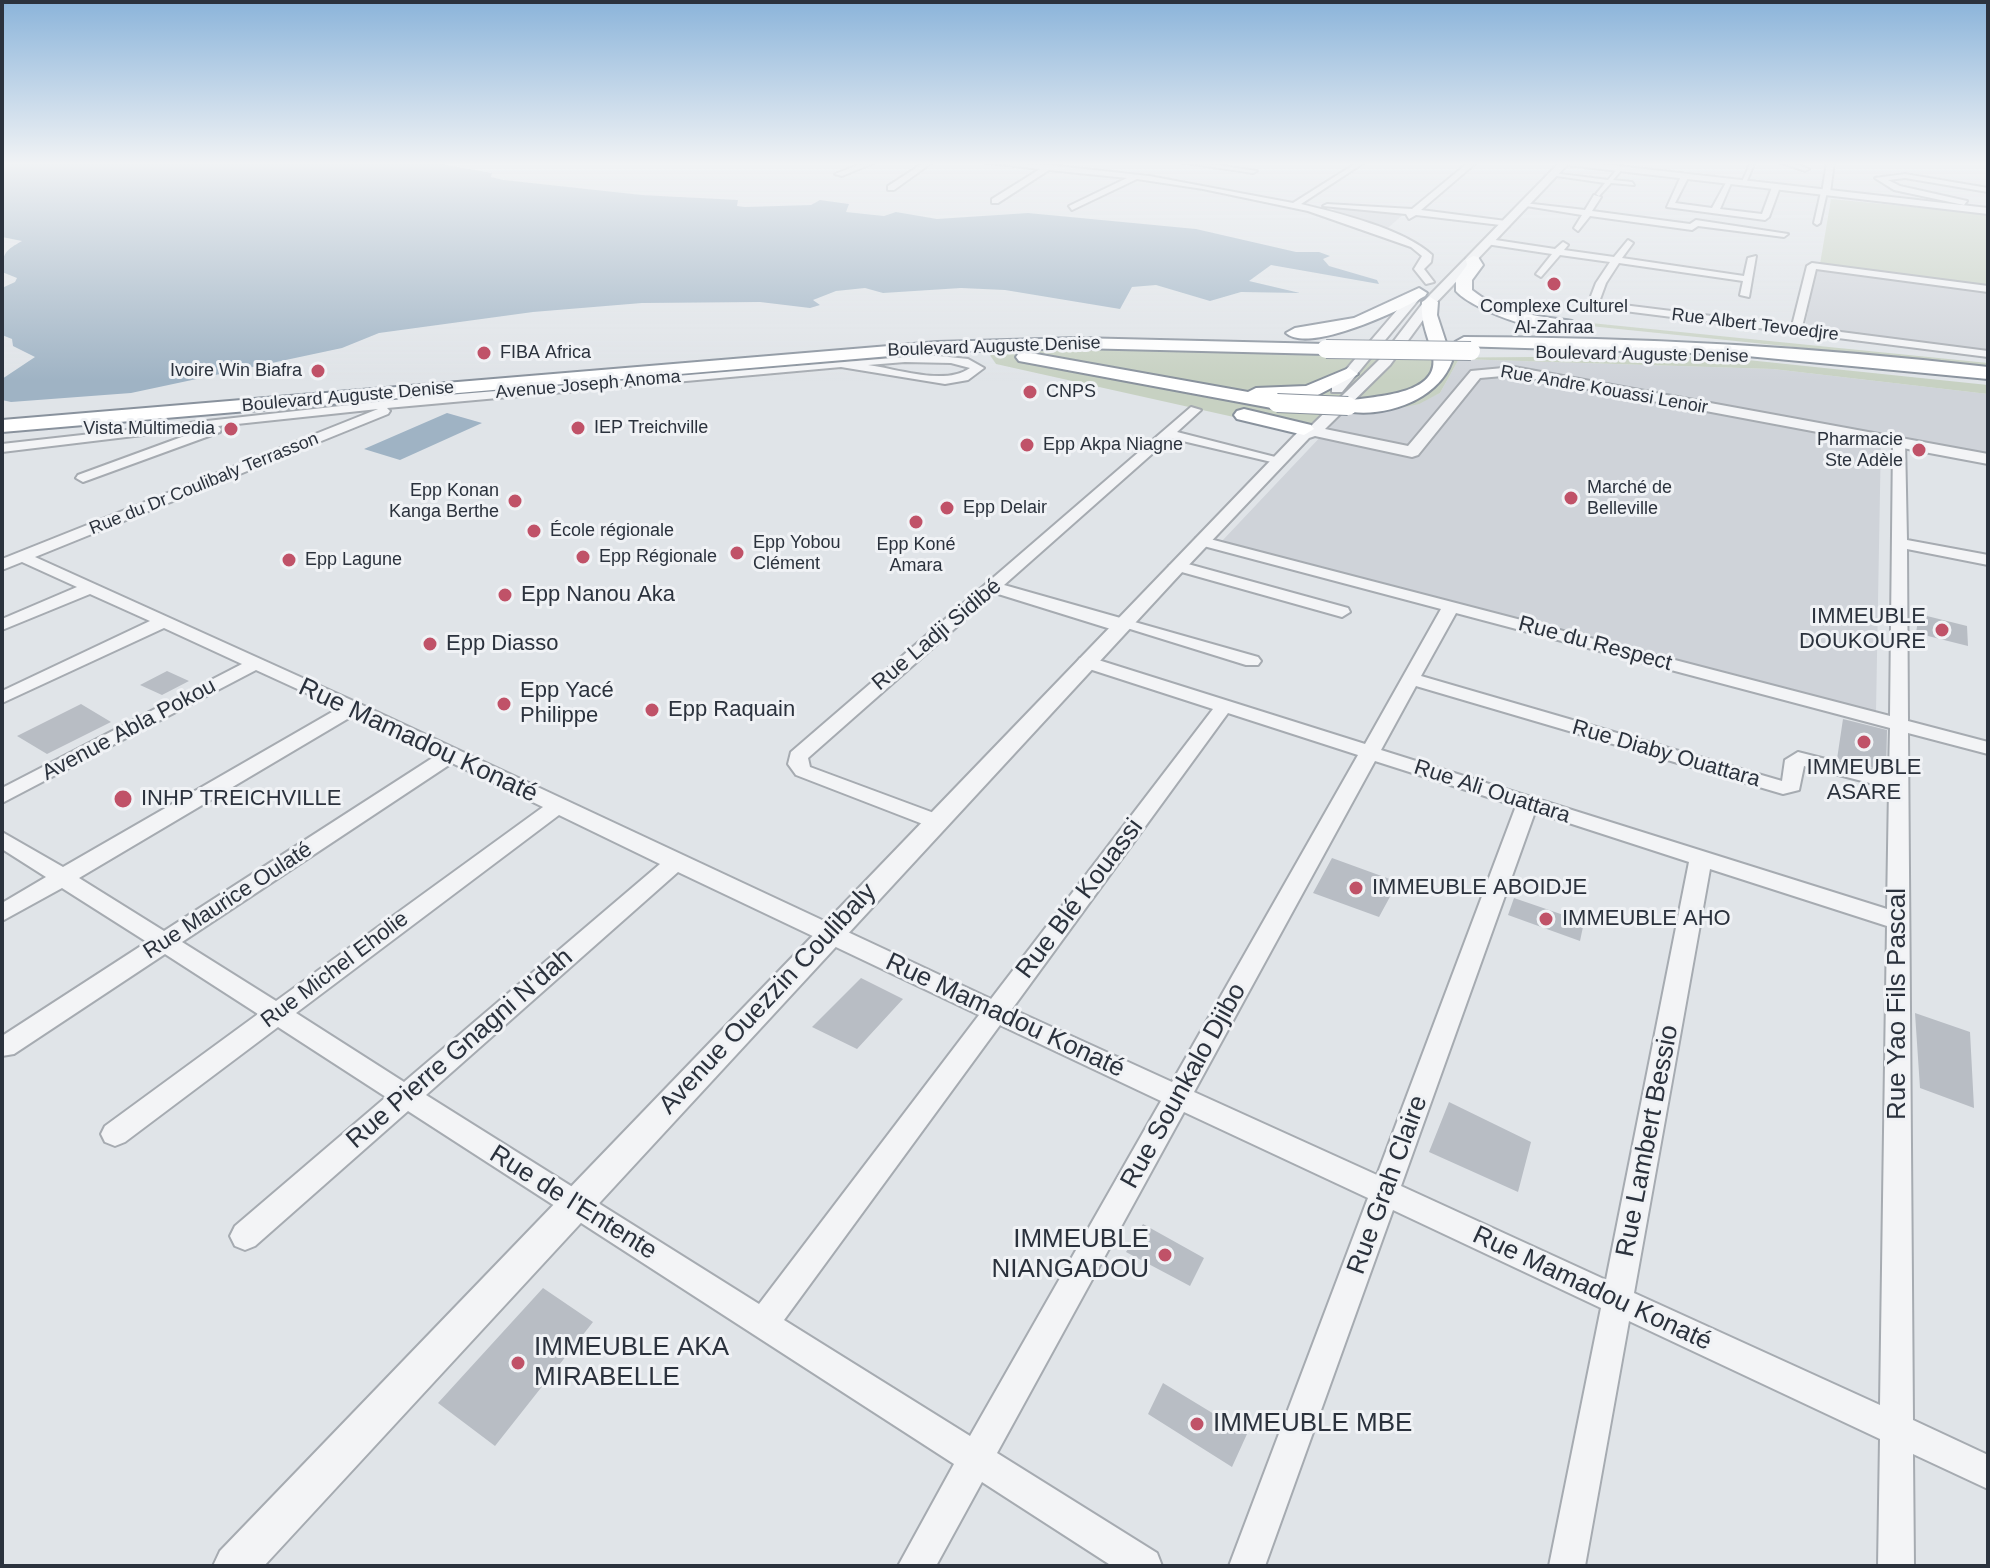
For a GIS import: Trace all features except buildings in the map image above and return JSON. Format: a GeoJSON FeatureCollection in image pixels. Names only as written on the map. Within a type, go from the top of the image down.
{"type":"FeatureCollection","features":[{"type":"Feature","properties":{"kind":"highway"},"geometry":{"type":"LineString","coordinates":[[1473,260],[1475,265],[1464,280],[1464,291],[1484,307],[1519,317],[1585,328],[1878,358]]}},
{"type":"Feature","properties":{"kind":"highway"},"geometry":{"type":"LineString","coordinates":[[862,353],[979,353],[1032,358],[1277,403],[1348,406],[1409,396],[1436,378],[1443,361],[1429,315],[1426,292],[1374,318],[1331,330],[1304,333],[1011,331],[889,342]]}},
{"type":"Feature","properties":{"kind":"highway","name":"Boulevard Auguste Denise"},"geometry":{"type":"LineString","coordinates":[[2,417],[889,342],[1012,336],[1324,345]]}},
{"type":"Feature","properties":{"kind":"highway","name":"Boulevard Auguste Denise"},"geometry":{"type":"LineString","coordinates":[[2,426],[983,345],[1729,348],[1878,358],[1988,373]]}},
{"type":"Feature","properties":{"kind":"highway"},"geometry":{"type":"LineString","coordinates":[[1324,345],[1226,355],[1208,368],[1223,385],[1274,395],[1309,392],[1349,374]]}},
{"type":"Feature","properties":{"kind":"highway","name":"Boulevard Auguste Denise"},"geometry":{"type":"LineString","coordinates":[[1467,346],[1735,356],[1988,382]]}},
{"type":"Feature","properties":{"kind":"highway"},"geometry":{"type":"LineString","coordinates":[[936,353],[996,358],[1040,366],[1307,432]]}},
{"type":"Feature","properties":{"kind":"highway"},"geometry":{"type":"LineString","coordinates":[[2,447],[38,433],[76,427],[434,390]]}},
{"type":"Feature","properties":{"kind":"street"},"geometry":{"type":"LineString","coordinates":[[1397,235],[1427,255],[1426,262],[1419,269],[1426,292]]}},
{"type":"Feature","properties":{"kind":"street","name":"Avenue Ouezzin Coulibaly"},"geometry":{"type":"LineString","coordinates":[[1307,432],[1349,374],[1426,292],[1473,260],[1495,235]]}},
{"type":"Feature","properties":{"kind":"street"},"geometry":{"type":"LineString","coordinates":[[1541,274],[1567,239]]}},
{"type":"Feature","properties":{"kind":"street"},"geometry":{"type":"LineString","coordinates":[[1489,242],[1748,279]]}},
{"type":"Feature","properties":{"kind":"street","name":"Rue Albert Tevoedjre"},"geometry":{"type":"LineString","coordinates":[[1628,243],[1601,283],[1593,304],[1988,354]]}},
{"type":"Feature","properties":{"kind":"street"},"geometry":{"type":"LineString","coordinates":[[1745,295],[1753,258]]}},
{"type":"Feature","properties":{"kind":"street"},"geometry":{"type":"LineString","coordinates":[[1796,330],[1812,266],[1988,289]]}},
{"type":"Feature","properties":{"kind":"street","name":"Avenue Ouezzin Coulibaly"},"geometry":{"type":"LineString","coordinates":[[235,1566],[827,934],[1177,566],[1307,432],[1385,362],[1439,272]]}},
{"type":"Feature","properties":{"kind":"street","name":"Avenue Joseph Anoma"},"geometry":{"type":"LineString","coordinates":[[2,447],[248,416],[841,364],[945,359],[974,364],[978,368],[964,378],[945,380],[841,364]]}},
{"type":"Feature","properties":{"kind":"street","name":"Rue Andre Kouassi Lenoir"},"geometry":{"type":"LineString","coordinates":[[1307,432],[1412,452],[1476,374],[1514,371],[1988,459]]}},
{"type":"Feature","properties":{"kind":"street","name":"Rue du Dr Coulibaly Terrasson"},"geometry":{"type":"LineString","coordinates":[[2,565],[406,403]]}},
{"type":"Feature","properties":{"kind":"street","name":"Rue Ladji Sidibé"},"geometry":{"type":"LineString","coordinates":[[935,821],[803,771],[798,764],[798,756],[1195,410]]}},
{"type":"Feature","properties":{"kind":"street"},"geometry":{"type":"LineString","coordinates":[[83,478],[248,416]]}},
{"type":"Feature","properties":{"kind":"street"},"geometry":{"type":"LineString","coordinates":[[1168,434],[1280,460]]}},
{"type":"Feature","properties":{"kind":"street","name":"Rue Yao Fils Pascal"},"geometry":{"type":"LineString","coordinates":[[1896,1566],[1900,443]]}},
{"type":"Feature","properties":{"kind":"street","name":"Rue du Respect"},"geometry":{"type":"LineString","coordinates":[[1201,541],[1988,748]]}},
{"type":"Feature","properties":{"kind":"street"},"geometry":{"type":"LineString","coordinates":[[1898,543],[1988,560]]}},
{"type":"Feature","properties":{"kind":"street","name":"Rue Mamadou Konaté"},"geometry":{"type":"LineString","coordinates":[[23,557],[353,708],[827,934],[1988,1472]]}},
{"type":"Feature","properties":{"kind":"street"},"geometry":{"type":"LineString","coordinates":[[1177,566],[1342,612]]}},
{"type":"Feature","properties":{"kind":"street"},"geometry":{"type":"LineString","coordinates":[[993,587],[1252,661]]}},
{"type":"Feature","properties":{"kind":"street"},"geometry":{"type":"LineString","coordinates":[[2,625],[89,588]]}},
{"type":"Feature","properties":{"kind":"street","name":"Rue Sounkalo Djibo"},"geometry":{"type":"LineString","coordinates":[[916,1566],[1451,607]]}},
{"type":"Feature","properties":{"kind":"street"},"geometry":{"type":"LineString","coordinates":[[2,698],[162,622]]}},
{"type":"Feature","properties":{"kind":"street","name":"Rue Ali Ouattara"},"geometry":{"type":"LineString","coordinates":[[1086,662],[1898,921]]}},
{"type":"Feature","properties":{"kind":"street","name":"Avenue Abla Pokou"},"geometry":{"type":"LineString","coordinates":[[2,796],[255,664]]}},
{"type":"Feature","properties":{"kind":"street","name":"Rue Diaby Ouattara"},"geometry":{"type":"LineString","coordinates":[[1411,679],[1783,788],[1792,785],[1795,760],[1798,758],[1899,784]]}},
{"type":"Feature","properties":{"kind":"street","name":"Rue Blé Kouassi"},"geometry":{"type":"LineString","coordinates":[[763,1323],[1224,706]]}},
{"type":"Feature","properties":{"kind":"street"},"geometry":{"type":"LineString","coordinates":[[2,913],[353,708]]}},
{"type":"Feature","properties":{"kind":"street","name":"Rue Maurice Oulaté"},"geometry":{"type":"LineString","coordinates":[[5,1047],[451,755]]}},
{"type":"Feature","properties":{"kind":"street","name":"Rue Grah Claire"},"geometry":{"type":"LineString","coordinates":[[1247,1566],[1528,803]]}},
{"type":"Feature","properties":{"kind":"street","name":"Rue Michel Eholie"},"geometry":{"type":"LineString","coordinates":[[115,1134],[556,807]]}},
{"type":"Feature","properties":{"kind":"street","name":"Rue de l'Entente"},"geometry":{"type":"LineString","coordinates":[[2,839],[1144,1566]]}},
{"type":"Feature","properties":{"kind":"street","name":"Rue Lambert Bessio"},"geometry":{"type":"LineString","coordinates":[[1567,1566],[1701,858]]}},
{"type":"Feature","properties":{"kind":"street","name":"Rue Pierre Gnagni N'dah"},"geometry":{"type":"LineString","coordinates":[[245,1236],[676,862]]}},
{"type":"Feature","properties":{"kind":"shaded area"},"geometry":{"type":"Polygon","coordinates":[[[1816,269],[1988,293],[1988,350],[1805,326],[1816,269]]]}},
{"type":"Feature","properties":{"kind":"shaded area","name":"Marché de Belleville"},"geometry":{"type":"Polygon","coordinates":[[[1459,359],[1773,369],[1988,394],[1988,455],[1881,436],[1876,712],[1222,541],[1342,414],[1386,411],[1419,403],[1440,393],[1459,359]]]}},
{"type":"Feature","properties":{"kind":"green space"},"geometry":{"type":"Polygon","coordinates":[[[1825,235],[1988,235],[1988,287],[1820,264],[1825,235]]]}},
{"type":"Feature","properties":{"kind":"green space"},"geometry":{"type":"Polygon","coordinates":[[[1581,322],[1988,363],[1988,367],[1580,325],[1581,322]]]}},
{"type":"Feature","properties":{"kind":"green space"},"geometry":{"type":"Polygon","coordinates":[[[1079,347],[1394,358],[1672,356],[1738,359],[1988,385],[1988,394],[1773,369],[1459,359],[1440,393],[1419,404],[1386,411],[1342,414],[1319,436],[996,364],[985,348],[1079,347]]]}},
{"type":"Feature","properties":{"kind":"water"},"geometry":{"type":"Polygon","coordinates":[[[1223,235],[1296,252],[1319,252],[1330,256],[1323,259],[1329,266],[1377,280],[1379,284],[1271,265],[1249,281],[1300,293],[1241,292],[1210,301],[1156,285],[1132,287],[1120,309],[1005,290],[961,288],[883,293],[865,288],[836,291],[813,300],[820,305],[810,308],[760,302],[642,303],[533,312],[379,333],[342,348],[131,393],[11,402],[2,400],[2,379],[35,357],[13,346],[12,339],[2,335],[2,288],[17,278],[2,272],[3,260],[9,250],[22,241],[2,237],[1223,235]]]}},
{"type":"Feature","properties":{"kind":"water"},"geometry":{"type":"Polygon","coordinates":[[[447,413],[482,423],[400,460],[364,449],[447,413]]]}},
{"type":"Feature","properties":{"kind":"place","name":"Complexe Culturel Al-Zahraa"},"geometry":{"type":"Point","coordinates":[1554,284]}},
{"type":"Feature","properties":{"kind":"place","name":"FIBA Africa"},"geometry":{"type":"Point","coordinates":[484,353]}},
{"type":"Feature","properties":{"kind":"place","name":"Ivoire Win Biafra"},"geometry":{"type":"Point","coordinates":[318,371]}},
{"type":"Feature","properties":{"kind":"place","name":"CNPS"},"geometry":{"type":"Point","coordinates":[1030,392]}},
{"type":"Feature","properties":{"kind":"place","name":"IEP Treichville"},"geometry":{"type":"Point","coordinates":[578,428]}},
{"type":"Feature","properties":{"kind":"place","name":"Vista Multimedia"},"geometry":{"type":"Point","coordinates":[231,429]}},
{"type":"Feature","properties":{"kind":"place","name":"Epp Akpa Niagne"},"geometry":{"type":"Point","coordinates":[1027,445]}},
{"type":"Feature","properties":{"kind":"place","name":"Pharmacie Ste Adèle"},"geometry":{"type":"Point","coordinates":[1919,450]}},
{"type":"Feature","properties":{"kind":"place","name":"Marché de Belleville"},"geometry":{"type":"Point","coordinates":[1571,498]}},
{"type":"Feature","properties":{"kind":"place","name":"Epp Konan Kanga Berthe"},"geometry":{"type":"Point","coordinates":[515,501]}},
{"type":"Feature","properties":{"kind":"place","name":"Epp Delair"},"geometry":{"type":"Point","coordinates":[947,508]}},
{"type":"Feature","properties":{"kind":"place","name":"Epp Koné Amara"},"geometry":{"type":"Point","coordinates":[916,522]}},
{"type":"Feature","properties":{"kind":"place","name":"École régionale"},"geometry":{"type":"Point","coordinates":[534,531]}},
{"type":"Feature","properties":{"kind":"place","name":"Epp Yobou Clément"},"geometry":{"type":"Point","coordinates":[737,553]}},
{"type":"Feature","properties":{"kind":"place","name":"Epp Régionale"},"geometry":{"type":"Point","coordinates":[583,557]}},
{"type":"Feature","properties":{"kind":"place","name":"Epp Lagune"},"geometry":{"type":"Point","coordinates":[289,560]}},
{"type":"Feature","properties":{"kind":"place","name":"Epp Nanou Aka"},"geometry":{"type":"Point","coordinates":[505,595]}},
{"type":"Feature","properties":{"kind":"place","name":"IMMEUBLE DOUKOURE"},"geometry":{"type":"Point","coordinates":[1942,630]}},
{"type":"Feature","properties":{"kind":"place","name":"Epp Diasso"},"geometry":{"type":"Point","coordinates":[430,644]}},
{"type":"Feature","properties":{"kind":"place","name":"Epp Yacé Philippe"},"geometry":{"type":"Point","coordinates":[504,704]}},
{"type":"Feature","properties":{"kind":"place","name":"Epp Raquain"},"geometry":{"type":"Point","coordinates":[652,710]}},
{"type":"Feature","properties":{"kind":"place","name":"IMMEUBLE ASARE"},"geometry":{"type":"Point","coordinates":[1864,742]}},
{"type":"Feature","properties":{"kind":"place","name":"INHP TREICHVILLE"},"geometry":{"type":"Point","coordinates":[123,799]}},
{"type":"Feature","properties":{"kind":"place","name":"IMMEUBLE ABOIDJE"},"geometry":{"type":"Point","coordinates":[1356,888]}},
{"type":"Feature","properties":{"kind":"place","name":"IMMEUBLE AHO"},"geometry":{"type":"Point","coordinates":[1546,919]}},
{"type":"Feature","properties":{"kind":"place","name":"IMMEUBLE NIANGADOU"},"geometry":{"type":"Point","coordinates":[1165,1255]}},
{"type":"Feature","properties":{"kind":"place","name":"IMMEUBLE AKA MIRABELLE"},"geometry":{"type":"Point","coordinates":[518,1363]}},
{"type":"Feature","properties":{"kind":"place","name":"IMMEUBLE MBE"},"geometry":{"type":"Point","coordinates":[1197,1424]}}]}
